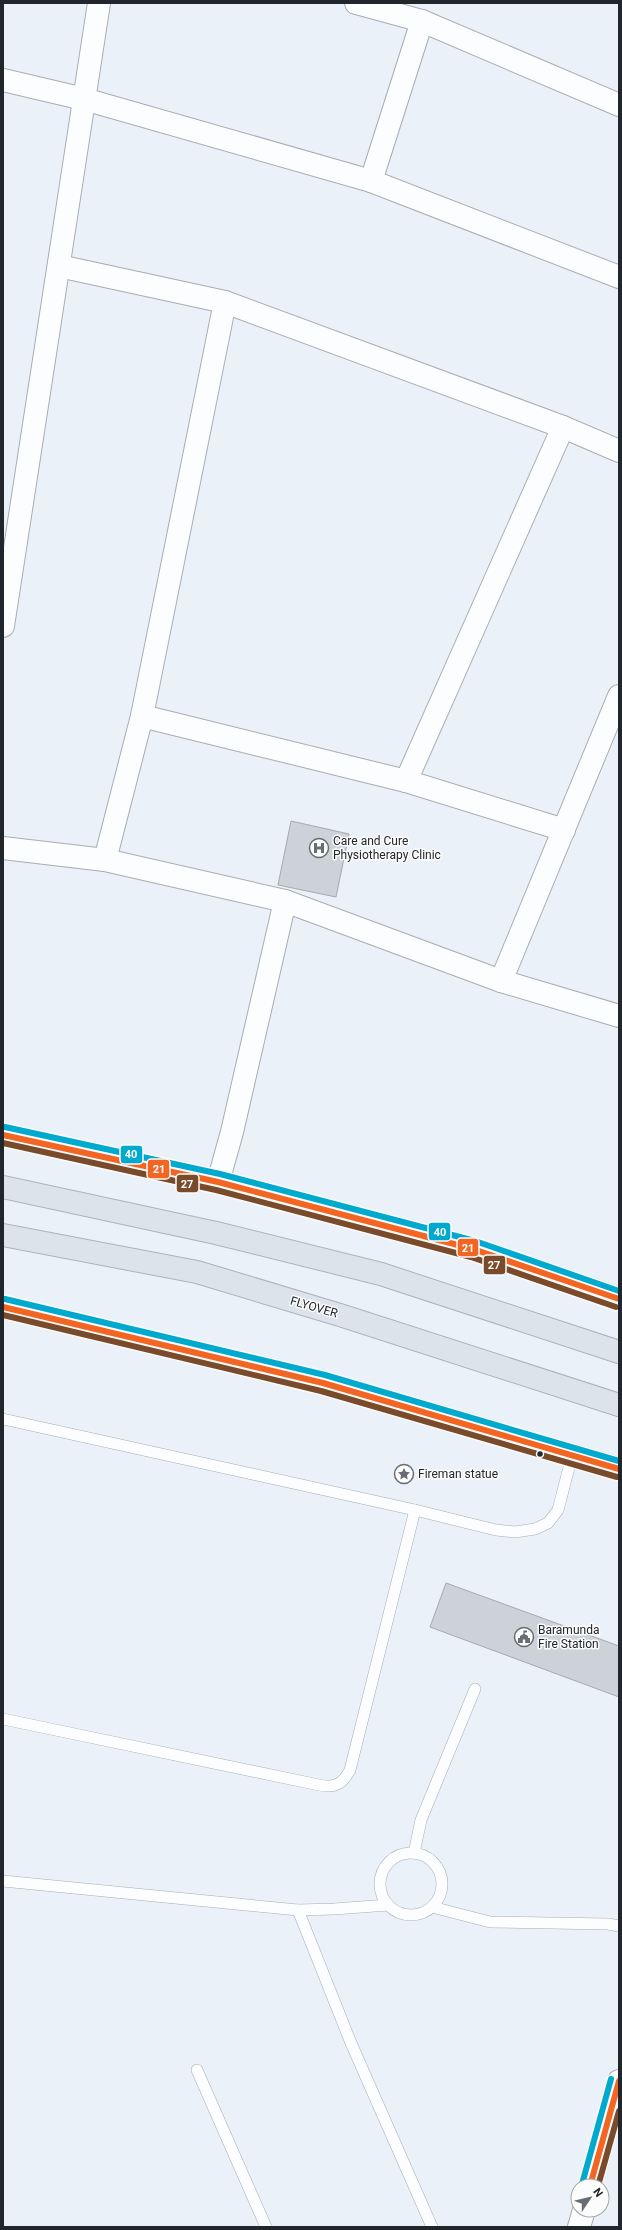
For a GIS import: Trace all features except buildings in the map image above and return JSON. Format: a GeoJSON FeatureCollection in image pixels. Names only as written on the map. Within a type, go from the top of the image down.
{"type":"FeatureCollection","features":[{"type":"Feature","properties":{"kind":"highway"},"geometry":{"type":"LineString","coordinates":[[3,1187],[216,1232],[381,1274],[619,1352]]}},
{"type":"Feature","properties":{"kind":"highway","name":"FLYOVER"},"geometry":{"type":"LineString","coordinates":[[3,1235],[197,1272],[340,1315],[619,1405]]}},
{"type":"Feature","properties":{"kind":"street"},"geometry":{"type":"LineString","coordinates":[[3,626],[10,534],[59,266],[99,3]]}},
{"type":"Feature","properties":{"kind":"street"},"geometry":{"type":"LineString","coordinates":[[356,3],[422,21],[619,105]]}},
{"type":"Feature","properties":{"kind":"street"},"geometry":{"type":"LineString","coordinates":[[371,181],[422,21]]}},
{"type":"Feature","properties":{"kind":"street"},"geometry":{"type":"LineString","coordinates":[[3,80],[84,99],[371,181],[619,277]]}},
{"type":"Feature","properties":{"kind":"street"},"geometry":{"type":"LineString","coordinates":[[59,266],[225,302],[562,427],[619,451]]}},
{"type":"Feature","properties":{"kind":"street"},"geometry":{"type":"LineString","coordinates":[[105,860],[142,716],[225,302]]}},
{"type":"Feature","properties":{"kind":"street"},"geometry":{"type":"LineString","coordinates":[[406,781],[562,427]]}},
{"type":"Feature","properties":{"kind":"street"},"geometry":{"type":"LineString","coordinates":[[501,981],[619,696]]}},
{"type":"Feature","properties":{"kind":"street"},"geometry":{"type":"LineString","coordinates":[[142,716],[406,781],[564,830]]}},
{"type":"Feature","properties":{"kind":"street"},"geometry":{"type":"LineString","coordinates":[[3,848],[105,860],[285,901],[501,981],[619,1016]]}},
{"type":"Feature","properties":{"kind":"street"},"geometry":{"type":"LineString","coordinates":[[218,1182],[232,1132],[285,901]]}},
{"type":"Feature","properties":{"kind":"street"},"geometry":{"type":"LineString","coordinates":[[3,1135],[218,1182],[474,1249],[619,1299]]}},
{"type":"Feature","properties":{"kind":"street"},"geometry":{"type":"LineString","coordinates":[[3,1307],[323,1383],[619,1469]]}},
{"type":"Feature","properties":{"kind":"street"},"geometry":{"type":"LineString","coordinates":[[592,2178],[619,2081]]}},
{"type":"Feature","properties":{"kind":"lane"},"geometry":{"type":"LineString","coordinates":[[3,1419],[415,1510],[496,1530],[515,1532],[535,1529],[548,1523],[558,1510],[572,1456]]}},
{"type":"Feature","properties":{"kind":"lane"},"geometry":{"type":"LineString","coordinates":[[3,1719],[319,1786],[336,1786],[342,1782],[350,1770],[415,1510]]}},
{"type":"Feature","properties":{"kind":"lane"},"geometry":{"type":"LineString","coordinates":[[414,1853],[421,1820],[475,1689]]}},
{"type":"Feature","properties":{"kind":"lane"},"geometry":{"type":"LineString","coordinates":[[432,1907],[441,1889],[438,1870],[428,1859],[414,1853],[403,1854],[393,1858],[383,1870],[380,1885],[382,1895],[388,1905],[404,1914],[414,1915],[432,1907],[490,1922],[608,1924],[619,1926]]}},
{"type":"Feature","properties":{"kind":"lane"},"geometry":{"type":"LineString","coordinates":[[3,1881],[298,1910],[388,1905]]}},
{"type":"Feature","properties":{"kind":"lane"},"geometry":{"type":"LineString","coordinates":[[298,1910],[351,2043],[432,2227]]}},
{"type":"Feature","properties":{"kind":"lane"},"geometry":{"type":"LineString","coordinates":[[197,2070],[266,2227]]}},
{"type":"Feature","properties":{"kind":"transit line","name":"40"},"geometry":{"type":"LineString","coordinates":[[5,1127],[220,1174],[475,1241],[619,1291]]}},
{"type":"Feature","properties":{"kind":"transit line","name":"21"},"geometry":{"type":"LineString","coordinates":[[3,1135],[218,1182],[473,1249],[619,1299]]}},
{"type":"Feature","properties":{"kind":"transit line","name":"27"},"geometry":{"type":"LineString","coordinates":[[3,1143],[216,1190],[471,1257],[616,1307]]}},
{"type":"Feature","properties":{"kind":"transit line","name":"40"},"geometry":{"type":"LineString","coordinates":[[5,1299],[325,1375],[619,1461]]}},
{"type":"Feature","properties":{"kind":"transit line","name":"21"},"geometry":{"type":"LineString","coordinates":[[3,1307],[323,1383],[619,1469]]}},
{"type":"Feature","properties":{"kind":"transit line","name":"27"},"geometry":{"type":"LineString","coordinates":[[3,1315],[321,1391],[617,1477]]}},
{"type":"Feature","properties":{"kind":"transit line","name":"40"},"geometry":{"type":"LineString","coordinates":[[584,2178],[611,2079]]}},
{"type":"Feature","properties":{"kind":"transit line","name":"21"},"geometry":{"type":"LineString","coordinates":[[592,2178],[619,2081]]}},
{"type":"Feature","properties":{"kind":"transit line","name":"27"},"geometry":{"type":"LineString","coordinates":[[600,2178],[619,2111]]}},
{"type":"Feature","properties":{"kind":"place","name":"Care and Cure Physiotherapy Clinic"},"geometry":{"type":"Point","coordinates":[319,848]}},
{"type":"Feature","properties":{"kind":"place","name":"Fireman statue"},"geometry":{"type":"Point","coordinates":[404,1474]}},
{"type":"Feature","properties":{"kind":"place","name":"Baramunda Fire Station"},"geometry":{"type":"Point","coordinates":[524,1637]}}]}
